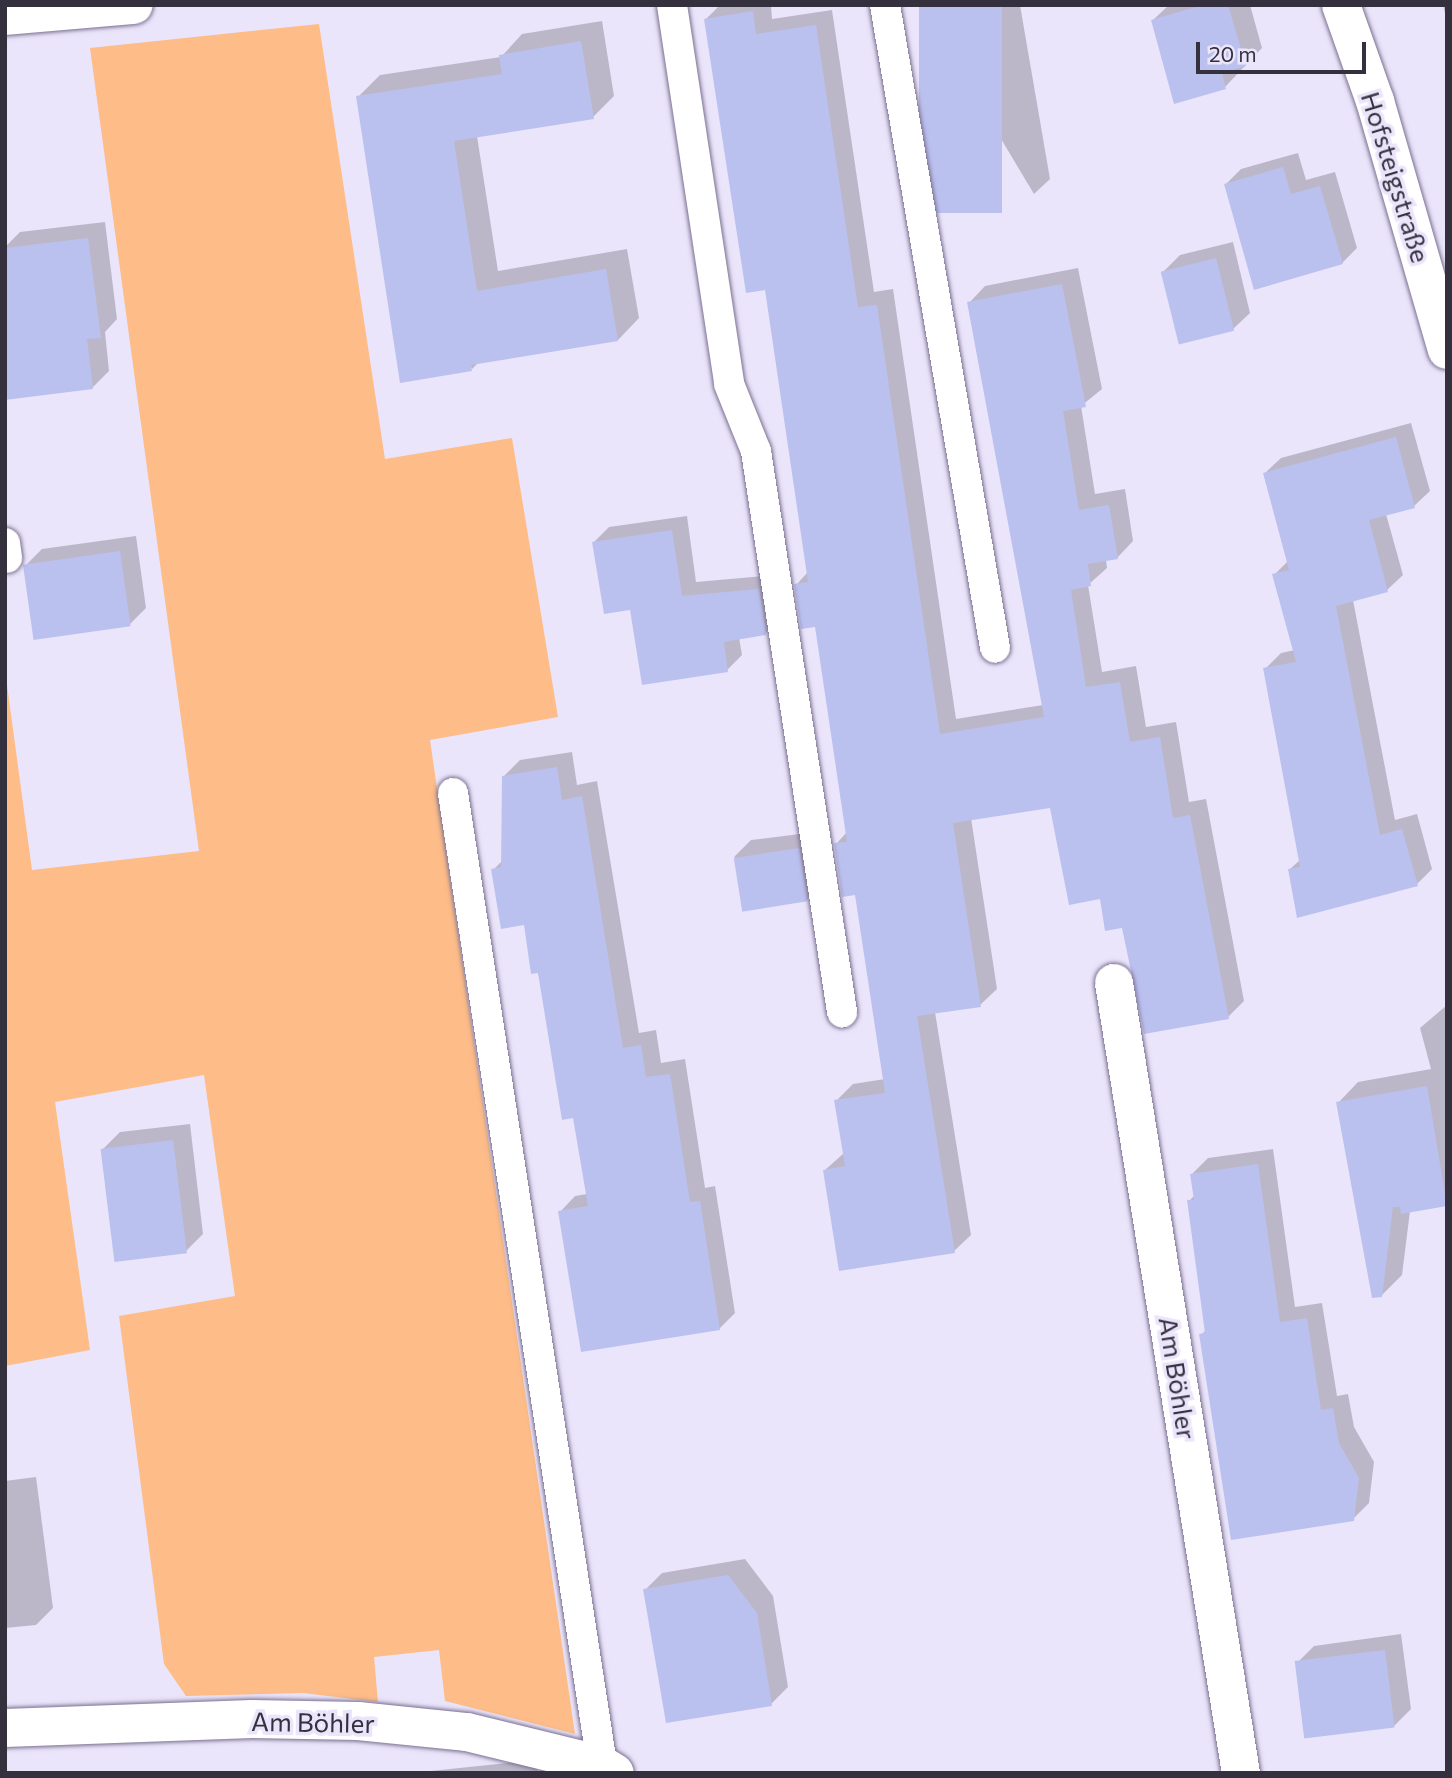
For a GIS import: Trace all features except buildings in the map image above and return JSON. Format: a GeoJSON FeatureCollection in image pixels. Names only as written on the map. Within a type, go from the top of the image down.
{"type":"FeatureCollection","features":[{"type":"Feature","properties":{"kind":"street"},"geometry":{"type":"LineString","coordinates":[[5,16],[135,5]]}},
{"type":"Feature","properties":{"kind":"street","name":"Hofsteigstraße"},"geometry":{"type":"LineString","coordinates":[[1341,5],[1440,301],[1447,350]]}},
{"type":"Feature","properties":{"kind":"street","name":"Am Böhler"},"geometry":{"type":"LineString","coordinates":[[1114,983],[1241,1773]]}},
{"type":"Feature","properties":{"kind":"street","name":"Am Böhler"},"geometry":{"type":"LineString","coordinates":[[5,1728],[252,1719],[358,1721],[467,1732],[609,1769]]}},
{"type":"Feature","properties":{"kind":"lane"},"geometry":{"type":"LineString","coordinates":[[672,5],[729,383],[757,451],[842,1012]]}},
{"type":"Feature","properties":{"kind":"lane"},"geometry":{"type":"LineString","coordinates":[[886,5],[995,648]]}},
{"type":"Feature","properties":{"kind":"lane"},"geometry":{"type":"LineString","coordinates":[[453,793],[609,1769]]}},
{"type":"Feature","properties":{"kind":"shaded area"},"geometry":{"type":"Polygon","coordinates":[[[319,24],[385,459],[512,438],[558,717],[430,740],[575,1734],[445,1701],[439,1650],[374,1657],[378,1702],[303,1693],[186,1696],[164,1664],[119,1316],[235,1296],[204,1075],[55,1102],[90,1350],[5,1366],[5,670],[32,870],[199,851],[90,48],[319,24]]]}}]}
